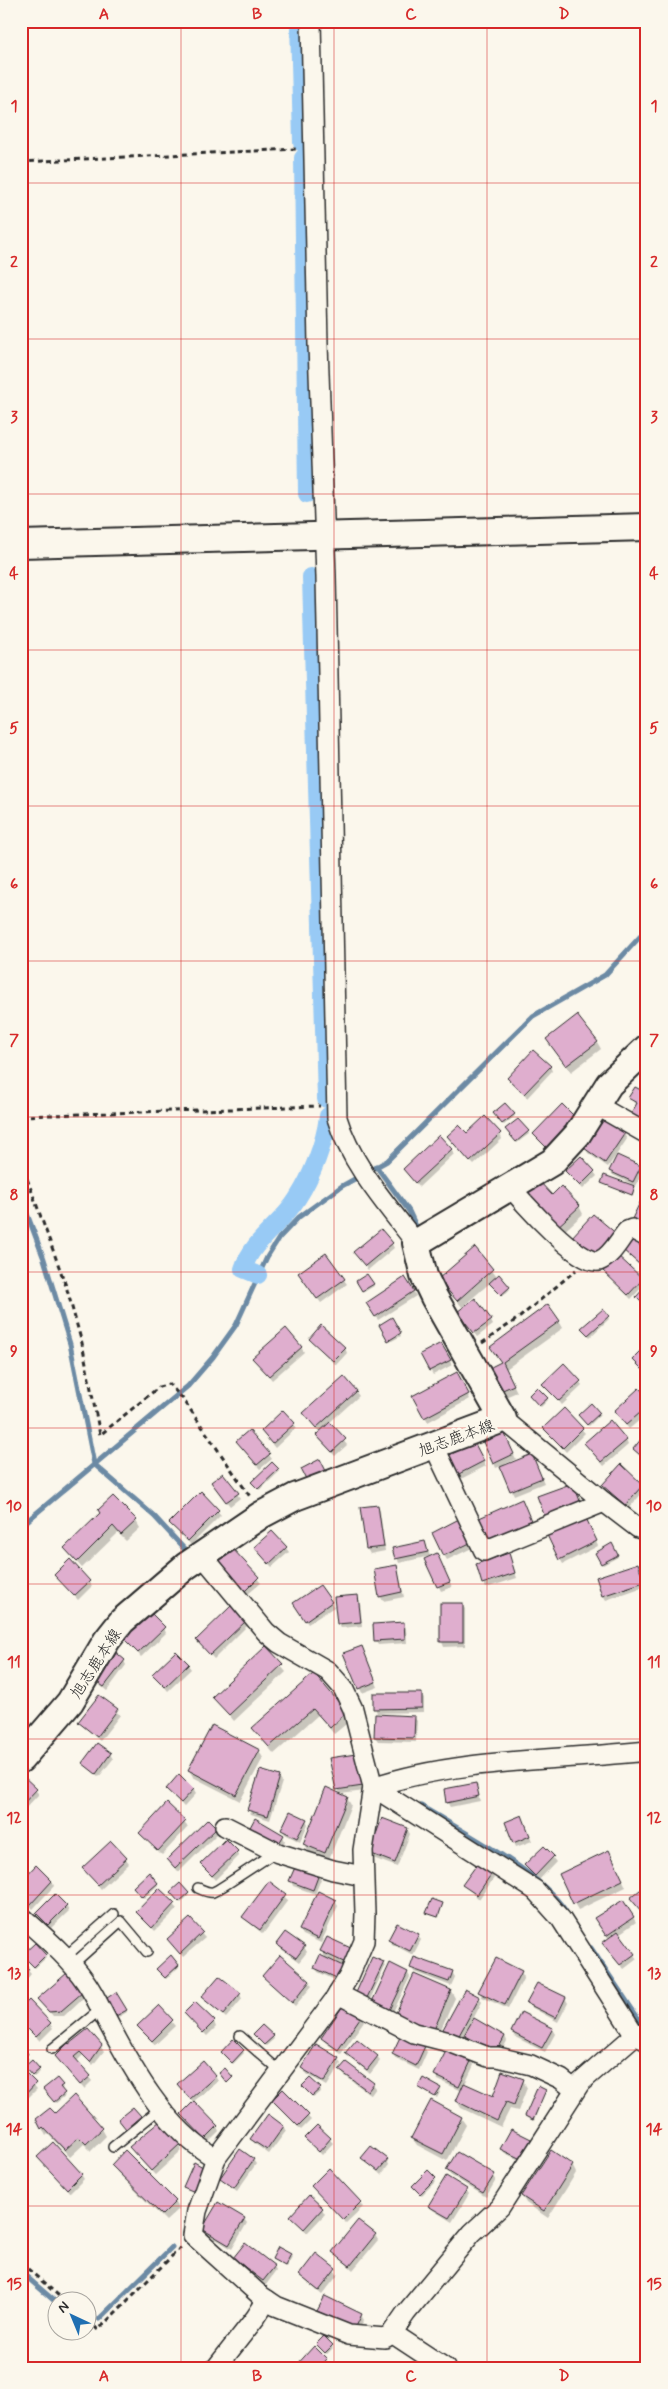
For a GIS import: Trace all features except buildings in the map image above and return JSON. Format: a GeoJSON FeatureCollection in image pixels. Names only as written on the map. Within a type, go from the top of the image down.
{"type":"FeatureCollection","features":[{"type":"Feature","properties":{"kind":"main road"},"geometry":{"type":"LineString","coordinates":[[21,544],[647,527]]}},
{"type":"Feature","properties":{"kind":"main road"},"geometry":{"type":"LineString","coordinates":[[416,1243],[552,1162],[577,1135],[614,1079],[647,1048]]}},
{"type":"Feature","properties":{"kind":"main road","name":"旭志鹿本線"},"geometry":{"type":"LineString","coordinates":[[21,1758],[70,1702],[107,1640],[122,1621],[202,1555],[261,1516],[295,1497],[503,1419],[424,1276],[416,1243]]}},
{"type":"Feature","properties":{"kind":"street"},"geometry":{"type":"LineString","coordinates":[[311,21],[318,354],[325,536],[336,1106],[341,1133],[371,1182],[416,1243]]}},
{"type":"Feature","properties":{"kind":"street"},"geometry":{"type":"LineString","coordinates":[[596,1105],[647,1134]]}},
{"type":"Feature","properties":{"kind":"street"},"geometry":{"type":"LineString","coordinates":[[510,1186],[527,1209],[550,1231],[586,1259],[594,1262],[600,1261],[608,1255],[627,1231],[632,1229],[647,1237]]}},
{"type":"Feature","properties":{"kind":"street"},"geometry":{"type":"LineString","coordinates":[[503,1419],[604,1502],[638,1528],[647,1531]]}},
{"type":"Feature","properties":{"kind":"street"},"geometry":{"type":"LineString","coordinates":[[434,1446],[484,1551],[604,1502]]}},
{"type":"Feature","properties":{"kind":"street"},"geometry":{"type":"LineString","coordinates":[[202,1555],[266,1632],[280,1643],[328,1671],[343,1688],[353,1709],[373,1787],[364,1841],[364,1941],[350,1976],[282,2073],[216,2158],[197,2211],[193,2235],[267,2300],[349,2336],[385,2338],[392,2334],[406,2312],[472,2233],[500,2207],[575,2090],[641,2038],[561,1919],[535,1890],[373,1787]]}},
{"type":"Feature","properties":{"kind":"street"},"geometry":{"type":"LineString","coordinates":[[373,1787],[406,1776],[435,1772],[522,1761],[647,1751]]}},
{"type":"Feature","properties":{"kind":"street"},"geometry":{"type":"LineString","coordinates":[[225,1826],[276,1852],[333,1870],[363,1876]]}},
{"type":"Feature","properties":{"kind":"street"},"geometry":{"type":"LineString","coordinates":[[21,1916],[68,1961],[85,1981],[134,2069],[162,2107],[191,2142],[216,2158]]}},
{"type":"Feature","properties":{"kind":"street"},"geometry":{"type":"LineString","coordinates":[[338,1994],[414,2033],[449,2042],[488,2057],[531,2065],[561,2079],[575,2090]]}},
{"type":"Feature","properties":{"kind":"street"},"geometry":{"type":"LineString","coordinates":[[216,2368],[267,2300]]}},
{"type":"Feature","properties":{"kind":"street"},"geometry":{"type":"LineString","coordinates":[[392,2334],[445,2368]]}},
{"type":"Feature","properties":{"kind":"lane"},"geometry":{"type":"LineString","coordinates":[[198,1888],[207,1892],[216,1892],[243,1871],[276,1852]]}},
{"type":"Feature","properties":{"kind":"lane"},"geometry":{"type":"LineString","coordinates":[[68,1961],[114,1914]]}},
{"type":"Feature","properties":{"kind":"lane"},"geometry":{"type":"LineString","coordinates":[[68,1961],[121,1921],[147,1952]]}},
{"type":"Feature","properties":{"kind":"lane"},"geometry":{"type":"LineString","coordinates":[[52,2049],[101,2009]]}},
{"type":"Feature","properties":{"kind":"lane"},"geometry":{"type":"LineString","coordinates":[[240,2036],[282,2073]]}},
{"type":"Feature","properties":{"kind":"lane"},"geometry":{"type":"LineString","coordinates":[[113,2147],[162,2107]]}},
{"type":"Feature","properties":{"kind":"path"},"geometry":{"type":"LineString","coordinates":[[21,162],[314,148]]}},
{"type":"Feature","properties":{"kind":"path"},"geometry":{"type":"LineString","coordinates":[[21,1116],[336,1106]]}},
{"type":"Feature","properties":{"kind":"path"},"geometry":{"type":"LineString","coordinates":[[21,1162],[66,1286],[82,1343],[100,1434],[159,1387],[170,1384],[183,1399],[261,1516]]}},
{"type":"Feature","properties":{"kind":"path"},"geometry":{"type":"LineString","coordinates":[[467,1352],[520,1317],[568,1278],[586,1259]]}},
{"type":"Feature","properties":{"kind":"path"},"geometry":{"type":"LineString","coordinates":[[98,2330],[193,2235]]}},
{"type":"Feature","properties":{"kind":"path"},"geometry":{"type":"LineString","coordinates":[[21,2263],[54,2292]]}},
{"type":"Feature","properties":{"kind":"waterway"},"geometry":{"type":"LineString","coordinates":[[299,21],[302,143]]}},
{"type":"Feature","properties":{"kind":"waterway"},"geometry":{"type":"LineString","coordinates":[[303,158],[307,494]]}},
{"type":"Feature","properties":{"kind":"waterway"},"geometry":{"type":"LineString","coordinates":[[311,577],[326,1099]]}},
{"type":"Feature","properties":{"kind":"waterway"},"geometry":{"type":"LineString","coordinates":[[21,1526],[188,1386],[213,1357],[236,1325],[267,1257],[279,1238],[299,1217],[342,1186],[387,1161],[533,1016],[605,975],[647,929]]}},
{"type":"Feature","properties":{"kind":"waterway"},"geometry":{"type":"LineString","coordinates":[[258,1275],[243,1269],[253,1249],[283,1217],[303,1190],[321,1148],[328,1116]]}},
{"type":"Feature","properties":{"kind":"waterway"},"geometry":{"type":"LineString","coordinates":[[376,1166],[409,1211],[416,1226]]}},
{"type":"Feature","properties":{"kind":"waterway"},"geometry":{"type":"LineString","coordinates":[[21,1198],[44,1259],[70,1344],[94,1464],[154,1516],[189,1554]]}},
{"type":"Feature","properties":{"kind":"waterway"},"geometry":{"type":"LineString","coordinates":[[421,1806],[519,1866],[553,1895],[565,1910]]}},
{"type":"Feature","properties":{"kind":"waterway"},"geometry":{"type":"LineString","coordinates":[[591,1948],[642,2024],[647,2027]]}},
{"type":"Feature","properties":{"kind":"waterway"},"geometry":{"type":"LineString","coordinates":[[99,2319],[172,2247]]}},
{"type":"Feature","properties":{"kind":"waterway"},"geometry":{"type":"LineString","coordinates":[[21,2272],[48,2295]]}}]}
